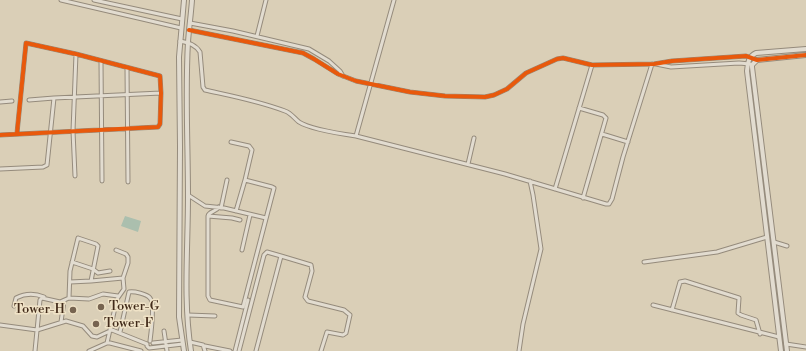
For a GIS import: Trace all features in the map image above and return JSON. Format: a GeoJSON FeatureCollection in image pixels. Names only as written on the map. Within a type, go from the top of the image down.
{"type":"FeatureCollection","features":[{"type":"Feature","properties":{"kind":"street"},"geometry":{"type":"LineString","coordinates":[[61,0],[181,28]]}},
{"type":"Feature","properties":{"kind":"street"},"geometry":{"type":"LineString","coordinates":[[94,0],[182,19]]}},
{"type":"Feature","properties":{"kind":"street"},"geometry":{"type":"LineString","coordinates":[[184,0],[180,41],[179,317],[184,351]]}},
{"type":"Feature","properties":{"kind":"street"},"geometry":{"type":"LineString","coordinates":[[191,351],[188,315],[188,43],[192,0]]}},
{"type":"Feature","properties":{"kind":"street"},"geometry":{"type":"LineString","coordinates":[[257,36],[266,0]]}},
{"type":"Feature","properties":{"kind":"street"},"geometry":{"type":"LineString","coordinates":[[356,136],[369,84],[394,0]]}},
{"type":"Feature","properties":{"kind":"street"},"geometry":{"type":"LineString","coordinates":[[190,23],[257,36],[309,49],[328,61],[340,71],[343,76]]}},
{"type":"Feature","properties":{"kind":"street"},"geometry":{"type":"LineString","coordinates":[[189,30],[303,53],[343,76],[369,84],[410,92],[445,96],[485,97],[494,95],[507,89],[526,73],[557,59],[570,58],[592,65],[653,64],[686,60],[750,57],[756,60]]}},
{"type":"Feature","properties":{"kind":"street"},"geometry":{"type":"LineString","coordinates":[[180,41],[196,47],[200,52],[203,87],[205,90],[249,99],[287,111],[304,124],[468,164],[606,204],[609,204],[612,199],[628,142],[653,64]]}},
{"type":"Feature","properties":{"kind":"street"},"geometry":{"type":"LineString","coordinates":[[0,135],[159,126],[161,93],[159,75],[26,43],[17,133]]}},
{"type":"Feature","properties":{"kind":"street"},"geometry":{"type":"LineString","coordinates":[[750,57],[756,53],[806,49]]}},
{"type":"Feature","properties":{"kind":"street"},"geometry":{"type":"LineString","coordinates":[[75,176],[73,97],[76,54]]}},
{"type":"Feature","properties":{"kind":"street"},"geometry":{"type":"LineString","coordinates":[[780,351],[747,71],[750,64],[756,60],[806,55]]}},
{"type":"Feature","properties":{"kind":"street"},"geometry":{"type":"LineString","coordinates":[[750,57],[787,351]]}},
{"type":"Feature","properties":{"kind":"street"},"geometry":{"type":"LineString","coordinates":[[725,64],[726,58]]}},
{"type":"Feature","properties":{"kind":"street"},"geometry":{"type":"LineString","coordinates":[[708,59],[709,66]]}},
{"type":"Feature","properties":{"kind":"street"},"geometry":{"type":"LineString","coordinates":[[101,60],[100,130],[102,181]]}},
{"type":"Feature","properties":{"kind":"street"},"geometry":{"type":"LineString","coordinates":[[686,60],[687,67]]}},
{"type":"Feature","properties":{"kind":"street"},"geometry":{"type":"LineString","coordinates":[[653,64],[671,68],[725,64],[750,64]]}},
{"type":"Feature","properties":{"kind":"street"},"geometry":{"type":"LineString","coordinates":[[555,189],[592,65]]}},
{"type":"Feature","properties":{"kind":"street"},"geometry":{"type":"LineString","coordinates":[[127,68],[126,94],[128,182]]}},
{"type":"Feature","properties":{"kind":"street"},"geometry":{"type":"LineString","coordinates":[[29,100],[161,93]]}},
{"type":"Feature","properties":{"kind":"street"},"geometry":{"type":"LineString","coordinates":[[0,169],[43,167],[48,165],[54,98]]}},
{"type":"Feature","properties":{"kind":"street"},"geometry":{"type":"LineString","coordinates":[[0,102],[12,101]]}},
{"type":"Feature","properties":{"kind":"street"},"geometry":{"type":"LineString","coordinates":[[579,108],[605,116],[606,120],[583,198]]}},
{"type":"Feature","properties":{"kind":"street"},"geometry":{"type":"LineString","coordinates":[[602,134],[628,142]]}},
{"type":"Feature","properties":{"kind":"street"},"geometry":{"type":"LineString","coordinates":[[468,164],[474,138]]}},
{"type":"Feature","properties":{"kind":"street"},"geometry":{"type":"LineString","coordinates":[[231,142],[249,146],[252,150],[236,211]]}},
{"type":"Feature","properties":{"kind":"street"},"geometry":{"type":"LineString","coordinates":[[220,208],[227,180]]}},
{"type":"Feature","properties":{"kind":"street"},"geometry":{"type":"LineString","coordinates":[[220,208],[209,213],[208,216],[208,298],[217,302],[241,307],[244,306],[274,188],[245,180]]}},
{"type":"Feature","properties":{"kind":"street"},"geometry":{"type":"LineString","coordinates":[[519,351],[523,324],[541,250],[530,181]]}},
{"type":"Feature","properties":{"kind":"street"},"geometry":{"type":"LineString","coordinates":[[188,195],[205,206],[266,218]]}},
{"type":"Feature","properties":{"kind":"street"},"geometry":{"type":"LineString","coordinates":[[242,250],[250,215]]}},
{"type":"Feature","properties":{"kind":"street"},"geometry":{"type":"LineString","coordinates":[[208,216],[240,220]]}},
{"type":"Feature","properties":{"kind":"street"},"geometry":{"type":"LineString","coordinates":[[644,262],[717,252],[767,237]]}},
{"type":"Feature","properties":{"kind":"street"},"geometry":{"type":"LineString","coordinates":[[70,298],[72,262],[78,238],[98,246],[91,282]]}},
{"type":"Feature","properties":{"kind":"street"},"geometry":{"type":"LineString","coordinates":[[774,242],[787,246]]}},
{"type":"Feature","properties":{"kind":"street"},"geometry":{"type":"LineString","coordinates":[[107,343],[118,296],[122,292],[123,278],[128,263],[128,255],[116,250]]}},
{"type":"Feature","properties":{"kind":"street"},"geometry":{"type":"LineString","coordinates":[[240,351],[264,255],[267,252],[311,265],[312,271],[305,297],[306,299],[308,301],[344,310],[350,315],[347,332],[345,335],[327,332],[321,351]]}},
{"type":"Feature","properties":{"kind":"street"},"geometry":{"type":"LineString","coordinates":[[256,351],[281,256]]}},
{"type":"Feature","properties":{"kind":"street"},"geometry":{"type":"LineString","coordinates":[[72,262],[100,273],[110,271]]}},
{"type":"Feature","properties":{"kind":"street"},"geometry":{"type":"LineString","coordinates":[[70,282],[91,282],[123,278]]}},
{"type":"Feature","properties":{"kind":"street"},"geometry":{"type":"LineString","coordinates":[[672,310],[680,282],[685,281],[737,296],[740,300],[738,313],[756,320],[760,334]]}},
{"type":"Feature","properties":{"kind":"street"},"geometry":{"type":"LineString","coordinates":[[122,292],[148,296],[151,300],[152,321],[150,344]]}},
{"type":"Feature","properties":{"kind":"street"},"geometry":{"type":"LineString","coordinates":[[120,332],[129,292]]}},
{"type":"Feature","properties":{"kind":"street"},"geometry":{"type":"LineString","coordinates":[[14,306],[16,298],[25,295],[37,294],[44,298],[59,302],[70,298],[89,298],[103,294],[118,296]]}},
{"type":"Feature","properties":{"kind":"street"},"geometry":{"type":"LineString","coordinates":[[35,351],[40,300],[44,298]]}},
{"type":"Feature","properties":{"kind":"street"},"geometry":{"type":"LineString","coordinates":[[235,351],[248,300]]}},
{"type":"Feature","properties":{"kind":"street"},"geometry":{"type":"LineString","coordinates":[[61,322],[64,301]]}},
{"type":"Feature","properties":{"kind":"street"},"geometry":{"type":"LineString","coordinates":[[653,305],[779,338]]}},
{"type":"Feature","properties":{"kind":"street"},"geometry":{"type":"LineString","coordinates":[[188,315],[215,316]]}},
{"type":"Feature","properties":{"kind":"street"},"geometry":{"type":"LineString","coordinates":[[0,325],[37,330],[66,321],[83,326],[92,336],[97,337],[110,330],[120,332],[150,344],[182,342]]}},
{"type":"Feature","properties":{"kind":"street"},"geometry":{"type":"LineString","coordinates":[[164,331],[167,351]]}},
{"type":"Feature","properties":{"kind":"street"},"geometry":{"type":"LineString","coordinates":[[89,351],[107,343],[117,344],[139,351],[143,342]]}},
{"type":"Feature","properties":{"kind":"street"},"geometry":{"type":"LineString","coordinates":[[190,342],[230,351]]}},
{"type":"Feature","properties":{"kind":"street"},"geometry":{"type":"LineString","coordinates":[[786,344],[806,347]]}},
{"type":"Feature","properties":{"kind":"street"},"geometry":{"type":"LineString","coordinates":[[205,346],[205,351]]}},
{"type":"Feature","properties":{"kind":"shaded area"},"geometry":{"type":"Polygon","coordinates":[[[125,216],[141,221],[138,232],[121,226],[125,216]]]}},
{"type":"Feature","properties":{"kind":"cycle path"},"geometry":{"type":"LineString","coordinates":[[189,30],[303,53],[338,74],[356,81],[410,92],[445,96],[485,97],[494,95],[507,89],[526,73],[557,59],[563,58],[592,65],[654,64],[672,61],[746,56],[757,60],[806,55]]}},
{"type":"Feature","properties":{"kind":"cycle path"},"geometry":{"type":"LineString","coordinates":[[0,135],[158,127],[160,124],[160,76],[76,54],[26,43],[17,133]]}},
{"type":"Feature","properties":{"kind":"place","name":"Tower-G"},"geometry":{"type":"Point","coordinates":[101,307]}},
{"type":"Feature","properties":{"kind":"place","name":"Tower-H"},"geometry":{"type":"Point","coordinates":[73,310]}},
{"type":"Feature","properties":{"kind":"place","name":"Tower-F"},"geometry":{"type":"Point","coordinates":[96,324]}}]}
